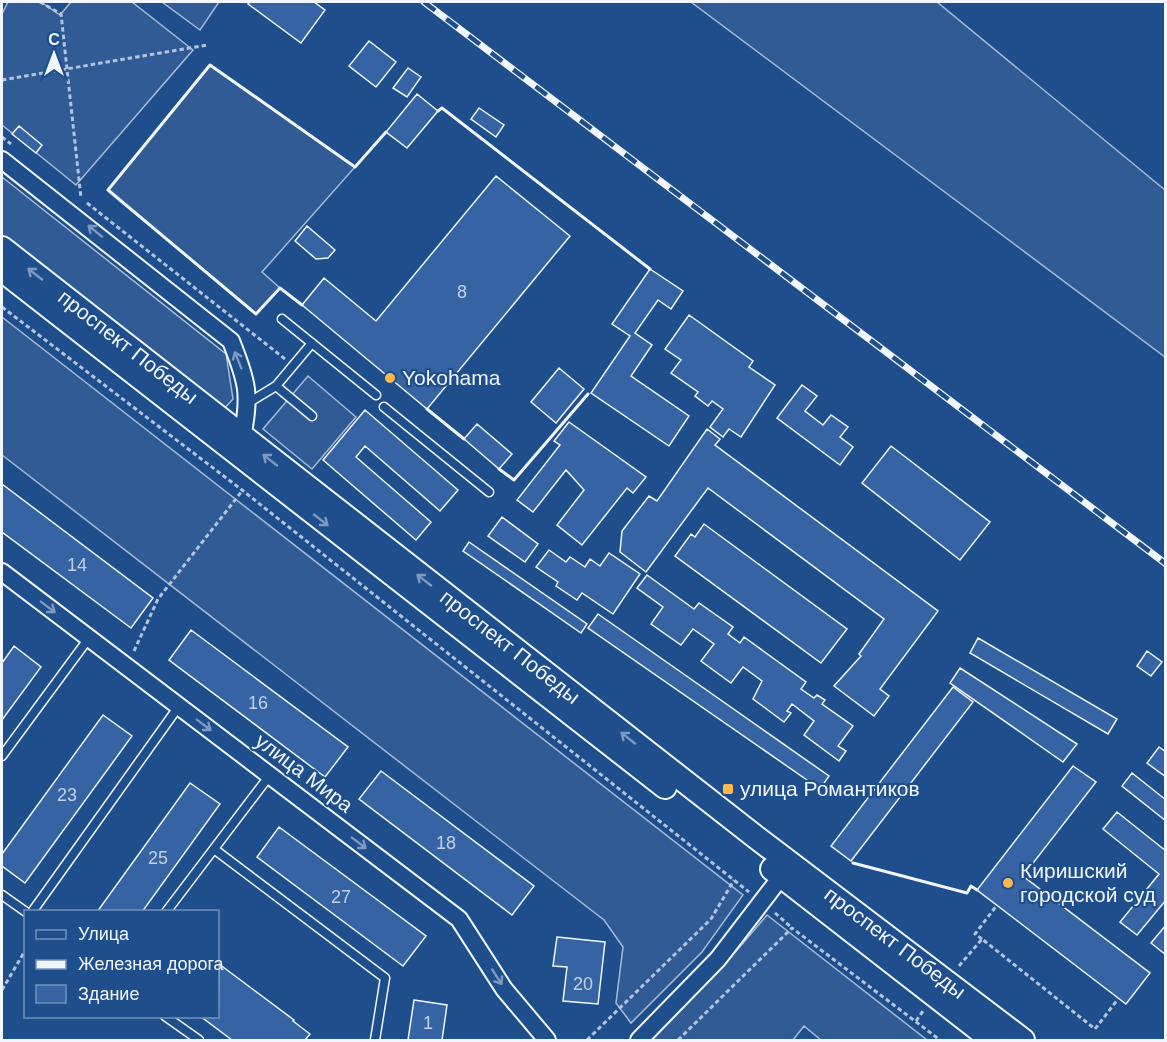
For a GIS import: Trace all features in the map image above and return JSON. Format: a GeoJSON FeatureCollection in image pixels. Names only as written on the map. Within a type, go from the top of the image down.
{"type":"FeatureCollection","features":[{"type":"Feature","properties":{"kind":"main road","name":"проспект Победы"},"geometry":{"type":"LineString","coordinates":[[2,248],[237,444]]}},
{"type":"Feature","properties":{"kind":"main road","name":"проспект Победы"},"geometry":{"type":"LineString","coordinates":[[2,270],[237,444],[786,870],[992,1041]]}},
{"type":"Feature","properties":{"kind":"main road","name":"проспект Победы"},"geometry":{"type":"LineString","coordinates":[[786,870],[1023,1041]]}},
{"type":"Feature","properties":{"kind":"street"},"geometry":{"type":"LineString","coordinates":[[2,160],[231,341],[246,380],[248,403],[237,444]]}},
{"type":"Feature","properties":{"kind":"street","name":"улица Мира"},"geometry":{"type":"LineString","coordinates":[[2,572],[459,919],[504,989],[547,1041]]}},
{"type":"Feature","properties":{"kind":"street"},"geometry":{"type":"LineString","coordinates":[[639,1041],[718,959],[786,870]]}},
{"type":"Feature","properties":{"kind":"lane"},"geometry":{"type":"LineString","coordinates":[[282,320],[376,395]]}},
{"type":"Feature","properties":{"kind":"lane"},"geometry":{"type":"LineString","coordinates":[[248,403],[276,387],[312,343]]}},
{"type":"Feature","properties":{"kind":"lane"},"geometry":{"type":"LineString","coordinates":[[276,387],[312,416]]}},
{"type":"Feature","properties":{"kind":"lane"},"geometry":{"type":"LineString","coordinates":[[384,407],[489,492]]}},
{"type":"Feature","properties":{"kind":"lane"},"geometry":{"type":"LineString","coordinates":[[2,756],[89,638]]}},
{"type":"Feature","properties":{"kind":"lane"},"geometry":{"type":"LineString","coordinates":[[33,910],[178,706]]}},
{"type":"Feature","properties":{"kind":"lane"},"geometry":{"type":"LineString","coordinates":[[168,910],[270,775]]}},
{"type":"Feature","properties":{"kind":"lane"},"geometry":{"type":"LineString","coordinates":[[214,849],[385,978],[375,1041]]}},
{"type":"Feature","properties":{"kind":"lane"},"geometry":{"type":"LineString","coordinates":[[2,895],[24,911]]}},
{"type":"Feature","properties":{"kind":"lane"},"geometry":{"type":"LineString","coordinates":[[166,1018],[199,1041]]}},
{"type":"Feature","properties":{"kind":"path"},"geometry":{"type":"LineString","coordinates":[[40,2],[61,14],[81,198]]}},
{"type":"Feature","properties":{"kind":"path"},"geometry":{"type":"LineString","coordinates":[[2,81],[207,45]]}},
{"type":"Feature","properties":{"kind":"path"},"geometry":{"type":"LineString","coordinates":[[2,137],[19,150]]}},
{"type":"Feature","properties":{"kind":"path"},"geometry":{"type":"LineString","coordinates":[[72,191],[293,365]]}},
{"type":"Feature","properties":{"kind":"path"},"geometry":{"type":"LineString","coordinates":[[2,307],[242,490],[734,880],[711,919],[587,1041]]}},
{"type":"Feature","properties":{"kind":"path"},"geometry":{"type":"LineString","coordinates":[[127,667],[158,599],[242,490]]}},
{"type":"Feature","properties":{"kind":"path"},"geometry":{"type":"LineString","coordinates":[[997,905],[975,934],[1095,1029],[1118,999]]}},
{"type":"Feature","properties":{"kind":"path"},"geometry":{"type":"LineString","coordinates":[[678,1041],[792,928],[940,1041]]}},
{"type":"Feature","properties":{"kind":"path"},"geometry":{"type":"LineString","coordinates":[[960,965],[982,939]]}},
{"type":"Feature","properties":{"kind":"path"},"geometry":{"type":"LineString","coordinates":[[2,990],[24,952]]}},
{"type":"Feature","properties":{"kind":"shaded area"},"geometry":{"type":"Polygon","coordinates":[[[8,2],[41,2],[60,15],[71,2],[132,2],[193,50],[76,185],[2,125],[2,14],[8,2]]]}},
{"type":"Feature","properties":{"kind":"shaded area"},"geometry":{"type":"Polygon","coordinates":[[[162,2],[219,2],[200,30],[162,2]]]}},
{"type":"Feature","properties":{"kind":"shaded area"},"geometry":{"type":"Polygon","coordinates":[[[691,2],[937,2],[1165,190],[1165,357],[691,2]]]}},
{"type":"Feature","properties":{"kind":"shaded area"},"geometry":{"type":"Polygon","coordinates":[[[210,65],[355,167],[262,272],[280,288],[256,314],[108,190],[210,65]]]}},
{"type":"Feature","properties":{"kind":"shaded area"},"geometry":{"type":"Polygon","coordinates":[[[2,177],[226,354],[233,399],[223,410],[2,239],[2,177]]]}},
{"type":"Feature","properties":{"kind":"shaded area"},"geometry":{"type":"Polygon","coordinates":[[[2,317],[743,895],[702,952],[631,1023],[616,1003],[623,947],[604,920],[2,455],[2,317]]]}},
{"type":"Feature","properties":{"kind":"shaded area"},"geometry":{"type":"Polygon","coordinates":[[[308,376],[356,417],[312,469],[263,429],[308,376]]]}},
{"type":"Feature","properties":{"kind":"shaded area"},"geometry":{"type":"Polygon","coordinates":[[[767,915],[927,1040],[821,1040],[804,1026],[793,1040],[652,1040],[726,963],[767,915]]]}},
{"type":"Feature","properties":{"kind":"building"},"geometry":{"type":"Polygon","coordinates":[[[250,2],[314,2],[325,10],[301,43],[248,4],[250,2]]]}},
{"type":"Feature","properties":{"kind":"building"},"geometry":{"type":"Polygon","coordinates":[[[369,41],[396,62],[376,87],[349,66],[369,41]]]}},
{"type":"Feature","properties":{"kind":"building"},"geometry":{"type":"Polygon","coordinates":[[[408,68],[421,77],[407,97],[393,88],[408,68]]]}},
{"type":"Feature","properties":{"kind":"building"},"geometry":{"type":"Polygon","coordinates":[[[417,94],[438,111],[407,148],[386,132],[417,94]]]}},
{"type":"Feature","properties":{"kind":"building"},"geometry":{"type":"Polygon","coordinates":[[[479,108],[504,125],[496,137],[471,119],[479,108]]]}},
{"type":"Feature","properties":{"kind":"building"},"geometry":{"type":"Polygon","coordinates":[[[19,126],[42,145],[36,153],[12,134],[19,126]]]}},
{"type":"Feature","properties":{"kind":"building"},"geometry":{"type":"Polygon","coordinates":[[[496,176],[570,236],[427,409],[302,305],[324,278],[376,321],[496,176]]]}},
{"type":"Feature","properties":{"kind":"building"},"geometry":{"type":"Polygon","coordinates":[[[307,226],[335,250],[328,258],[316,259],[295,241],[307,226]]]}},
{"type":"Feature","properties":{"kind":"building"},"geometry":{"type":"Polygon","coordinates":[[[650,269],[683,291],[671,309],[658,300],[635,333],[652,345],[631,376],[689,416],[669,446],[591,393],[630,336],[612,324],[650,269]]]}},
{"type":"Feature","properties":{"kind":"building"},"geometry":{"type":"Polygon","coordinates":[[[689,315],[753,361],[749,367],[775,385],[741,437],[729,429],[723,437],[710,427],[723,409],[712,401],[708,406],[695,396],[698,392],[671,373],[681,360],[665,349],[689,315]]]}},
{"type":"Feature","properties":{"kind":"building"},"geometry":{"type":"Polygon","coordinates":[[[559,368],[584,389],[556,423],[531,402],[559,368]]]}},
{"type":"Feature","properties":{"kind":"building"},"geometry":{"type":"Polygon","coordinates":[[[802,385],[817,396],[805,411],[823,425],[831,415],[848,427],[840,437],[853,447],[840,465],[777,418],[802,385]]]}},
{"type":"Feature","properties":{"kind":"building"},"geometry":{"type":"Polygon","coordinates":[[[365,410],[458,490],[440,511],[365,446],[356,457],[431,522],[416,540],[323,460],[365,410]]]}},
{"type":"Feature","properties":{"kind":"building"},"geometry":{"type":"Polygon","coordinates":[[[569,422],[646,477],[633,493],[627,488],[582,545],[557,525],[584,490],[566,470],[533,512],[517,500],[560,445],[554,441],[569,422]]]}},
{"type":"Feature","properties":{"kind":"building"},"geometry":{"type":"Polygon","coordinates":[[[477,424],[512,454],[499,469],[464,439],[477,424]]]}},
{"type":"Feature","properties":{"kind":"building"},"geometry":{"type":"Polygon","coordinates":[[[707,429],[720,439],[715,445],[938,611],[880,689],[889,696],[874,716],[834,686],[861,656],[859,654],[884,619],[708,488],[646,572],[620,552],[622,531],[649,496],[657,501],[707,429]]]}},
{"type":"Feature","properties":{"kind":"building"},"geometry":{"type":"Polygon","coordinates":[[[891,446],[990,522],[960,560],[862,483],[891,446]]]}},
{"type":"Feature","properties":{"kind":"building"},"geometry":{"type":"Polygon","coordinates":[[[2,484],[153,598],[131,628],[2,532],[2,484]]]}},
{"type":"Feature","properties":{"kind":"building"},"geometry":{"type":"Polygon","coordinates":[[[502,517],[538,544],[525,562],[488,536],[502,517]]]}},
{"type":"Feature","properties":{"kind":"building"},"geometry":{"type":"Polygon","coordinates":[[[704,524],[847,629],[821,663],[675,556],[691,534],[695,537],[704,524]]]}},
{"type":"Feature","properties":{"kind":"building"},"geometry":{"type":"Polygon","coordinates":[[[469,542],[587,624],[581,633],[463,551],[469,542]]]}},
{"type":"Feature","properties":{"kind":"building"},"geometry":{"type":"Polygon","coordinates":[[[549,550],[566,562],[570,557],[585,567],[590,559],[600,566],[609,553],[640,574],[613,614],[582,593],[577,600],[556,586],[558,582],[536,567],[549,550]]]}},
{"type":"Feature","properties":{"kind":"building"},"geometry":{"type":"Polygon","coordinates":[[[647,575],[694,609],[699,603],[733,627],[728,634],[740,643],[744,637],[806,682],[801,689],[814,698],[817,695],[825,700],[822,704],[853,726],[838,746],[846,751],[839,761],[804,735],[814,721],[792,704],[787,711],[791,713],[784,722],[753,699],[762,681],[743,667],[731,683],[701,661],[714,644],[693,629],[681,645],[651,624],[663,607],[637,588],[647,575]]]}},
{"type":"Feature","properties":{"kind":"building"},"geometry":{"type":"Polygon","coordinates":[[[598,614],[829,776],[820,789],[588,628],[598,614]]]}},
{"type":"Feature","properties":{"kind":"building"},"geometry":{"type":"Polygon","coordinates":[[[191,630],[348,747],[325,777],[169,660],[191,630]]]}},
{"type":"Feature","properties":{"kind":"building"},"geometry":{"type":"Polygon","coordinates":[[[978,638],[1117,719],[1108,734],[970,653],[978,638]]]}},
{"type":"Feature","properties":{"kind":"building"},"geometry":{"type":"Polygon","coordinates":[[[14,646],[41,667],[2,720],[2,663],[14,646]]]}},
{"type":"Feature","properties":{"kind":"building"},"geometry":{"type":"Polygon","coordinates":[[[1147,651],[1162,662],[1151,676],[1137,666],[1147,651]]]}},
{"type":"Feature","properties":{"kind":"building"},"geometry":{"type":"Polygon","coordinates":[[[960,668],[1077,744],[1063,762],[950,683],[960,668]]]}},
{"type":"Feature","properties":{"kind":"building"},"geometry":{"type":"Polygon","coordinates":[[[953,687],[973,702],[851,861],[831,846],[953,687]]]}},
{"type":"Feature","properties":{"kind":"building"},"geometry":{"type":"Polygon","coordinates":[[[103,715],[132,736],[25,883],[2,866],[2,854],[103,715]]]}},
{"type":"Feature","properties":{"kind":"building"},"geometry":{"type":"Polygon","coordinates":[[[1159,747],[1166,752],[1166,777],[1147,763],[1159,747]]]}},
{"type":"Feature","properties":{"kind":"building","name":"Киришский городской суд"},"geometry":{"type":"Polygon","coordinates":[[[1073,766],[1096,782],[1023,876],[1150,973],[1126,1004],[977,890],[1073,766]]]}},
{"type":"Feature","properties":{"kind":"building"},"geometry":{"type":"Polygon","coordinates":[[[381,771],[534,886],[512,915],[359,799],[381,771]]]}},
{"type":"Feature","properties":{"kind":"building"},"geometry":{"type":"Polygon","coordinates":[[[1132,773],[1166,800],[1166,821],[1122,786],[1132,773]]]}},
{"type":"Feature","properties":{"kind":"building"},"geometry":{"type":"Polygon","coordinates":[[[190,783],[220,804],[143,910],[98,910],[190,783]]]}},
{"type":"Feature","properties":{"kind":"building"},"geometry":{"type":"Polygon","coordinates":[[[1117,812],[1166,851],[1166,900],[1137,935],[1120,922],[1159,874],[1103,829],[1117,812]]]}},
{"type":"Feature","properties":{"kind":"building"},"geometry":{"type":"Polygon","coordinates":[[[279,827],[426,936],[403,966],[257,857],[279,827]]]}},
{"type":"Feature","properties":{"kind":"building"},"geometry":{"type":"Polygon","coordinates":[[[1166,925],[1166,955],[1151,943],[1166,925]]]}},
{"type":"Feature","properties":{"kind":"building"},"geometry":{"type":"Polygon","coordinates":[[[557,937],[605,942],[598,1004],[563,1001],[567,967],[553,966],[557,937]]]}},
{"type":"Feature","properties":{"kind":"building"},"geometry":{"type":"Polygon","coordinates":[[[219,964],[310,1034],[305,1040],[232,1040],[203,1018],[219,1018],[219,964]]]}},
{"type":"Feature","properties":{"kind":"building"},"geometry":{"type":"Polygon","coordinates":[[[414,1000],[447,1005],[442,1040],[408,1040],[414,1000]]]}},
{"type":"Feature","properties":{"kind":"railway"},"geometry":{"type":"LineString","coordinates":[[424,2],[1166,564]]}},
{"type":"Feature","properties":{"kind":"wall"},"geometry":{"type":"LineString","coordinates":[[302,305],[280,288],[256,314],[108,190],[210,65],[355,167],[386,132]]}},
{"type":"Feature","properties":{"kind":"wall"},"geometry":{"type":"LineString","coordinates":[[438,111],[442,108],[650,269]]}},
{"type":"Feature","properties":{"kind":"wall"},"geometry":{"type":"LineString","coordinates":[[499,469],[514,480],[588,394]]}},
{"type":"Feature","properties":{"kind":"wall"},"geometry":{"type":"LineString","coordinates":[[427,409],[464,439]]}},
{"type":"Feature","properties":{"kind":"wall"},"geometry":{"type":"LineString","coordinates":[[853,863],[967,893],[971,886],[977,890]]}},
{"type":"Feature","properties":{"kind":"place","name":"Yokohama"},"geometry":{"type":"Point","coordinates":[390,378]}},
{"type":"Feature","properties":{"kind":"place","name":"улица Романтиков"},"geometry":{"type":"Point","coordinates":[728,789]}},
{"type":"Feature","properties":{"kind":"place","name":"Киришский городской суд"},"geometry":{"type":"Point","coordinates":[1008,883]}}]}
